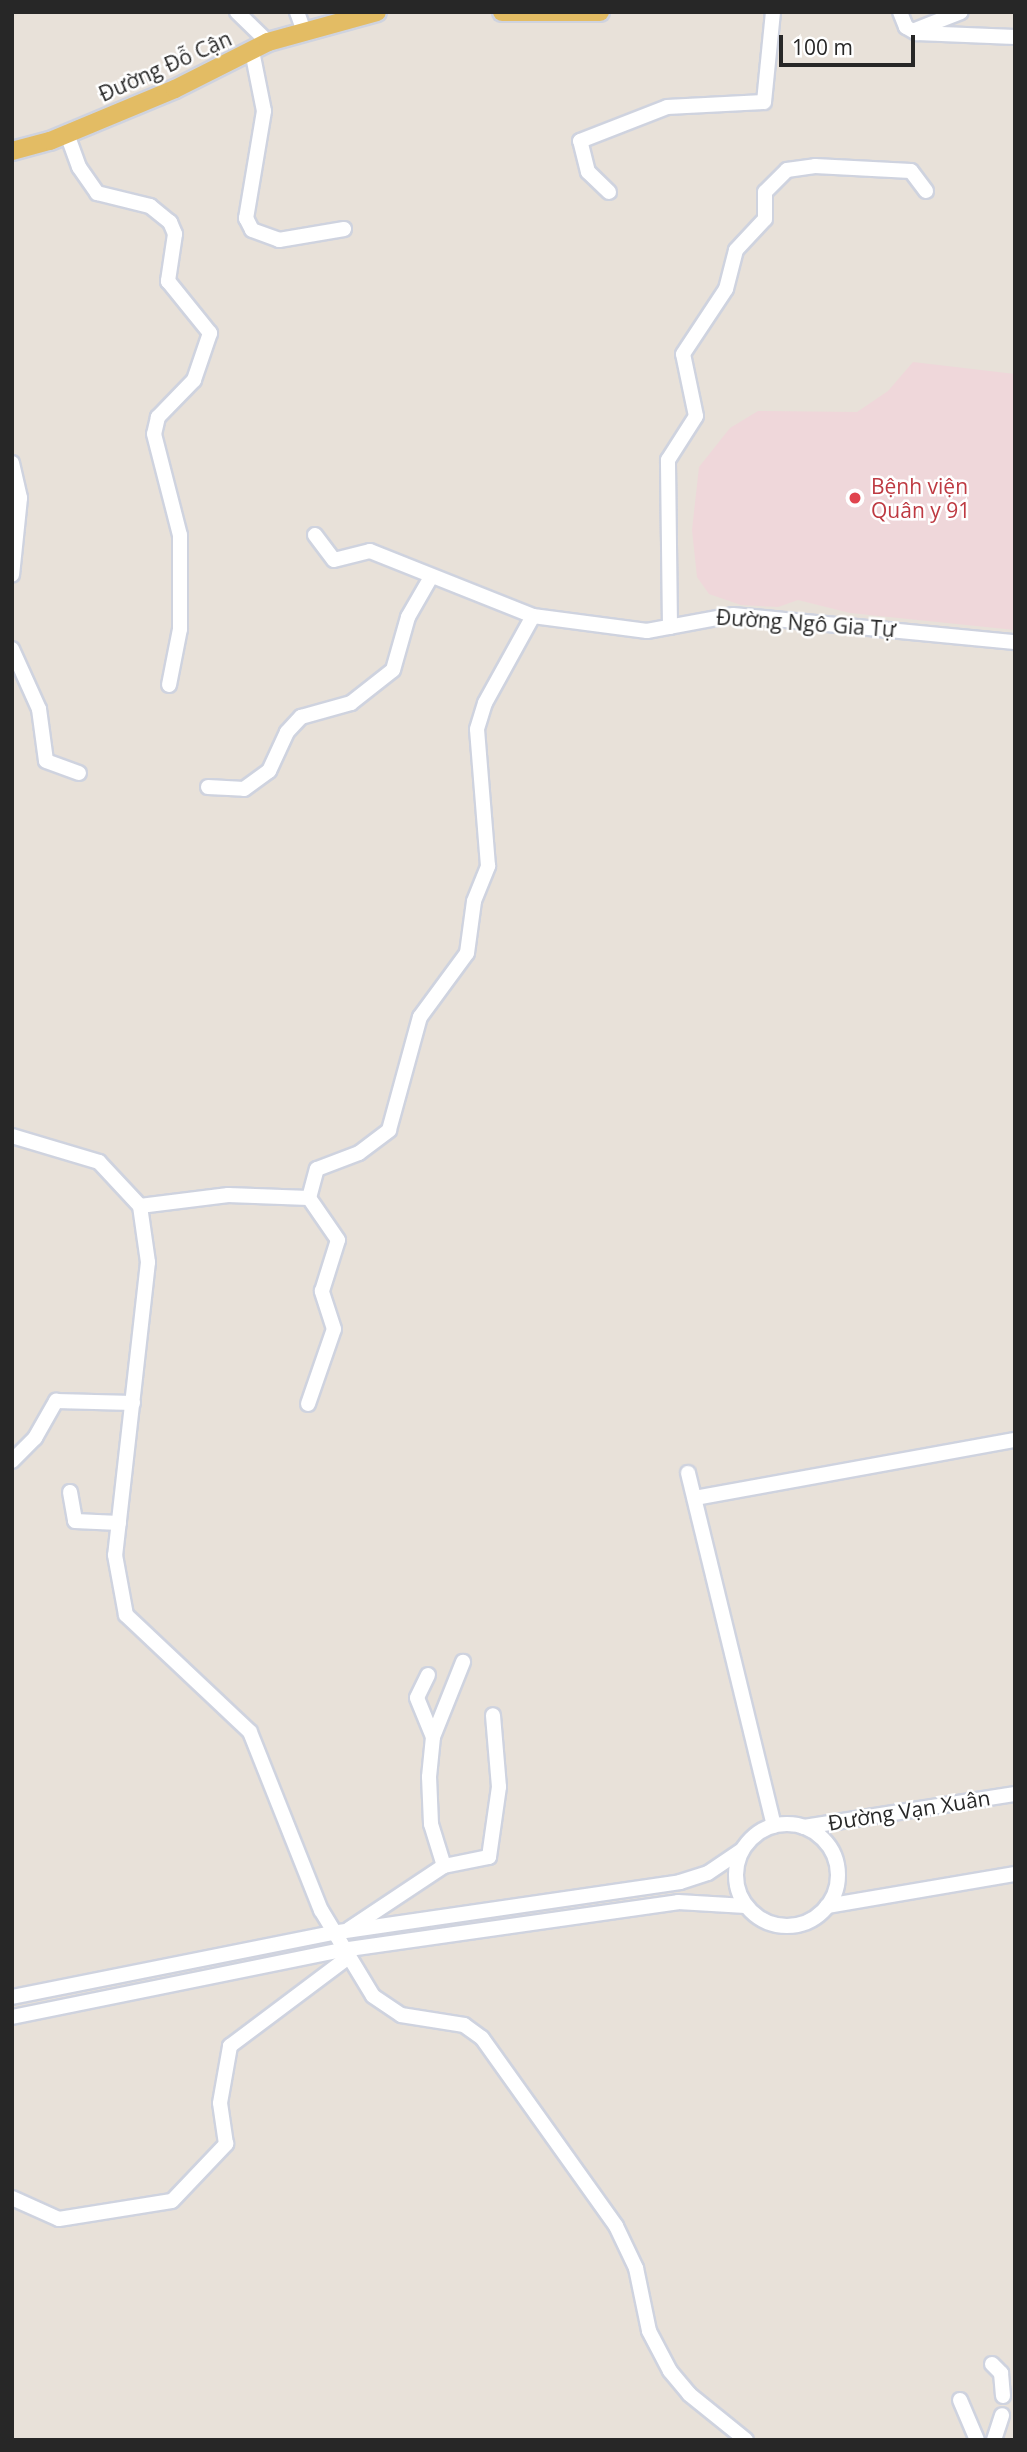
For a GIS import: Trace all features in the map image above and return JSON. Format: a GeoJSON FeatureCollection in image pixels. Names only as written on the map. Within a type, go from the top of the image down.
{"type":"FeatureCollection","features":[{"type":"Feature","properties":{"kind":"main road","name":"Đường Đỗ Cận"},"geometry":{"type":"LineString","coordinates":[[12,151],[67,134],[268,42],[377,12]]}},
{"type":"Feature","properties":{"kind":"main road"},"geometry":{"type":"LineString","coordinates":[[502,12],[600,12]]}},
{"type":"Feature","properties":{"kind":"street"},"geometry":{"type":"LineString","coordinates":[[237,12],[268,42]]}},
{"type":"Feature","properties":{"kind":"street"},"geometry":{"type":"LineString","coordinates":[[297,12],[304,31]]}},
{"type":"Feature","properties":{"kind":"street"},"geometry":{"type":"LineString","coordinates":[[609,192],[588,172],[580,141],[667,107],[764,102],[773,12]]}},
{"type":"Feature","properties":{"kind":"street"},"geometry":{"type":"LineString","coordinates":[[900,12],[910,32]]}},
{"type":"Feature","properties":{"kind":"street"},"geometry":{"type":"LineString","coordinates":[[910,32],[963,12],[968,34]]}},
{"type":"Feature","properties":{"kind":"street"},"geometry":{"type":"LineString","coordinates":[[910,32],[1015,37]]}},
{"type":"Feature","properties":{"kind":"street"},"geometry":{"type":"LineString","coordinates":[[252,51],[264,111],[246,218],[252,230],[279,240],[344,229]]}},
{"type":"Feature","properties":{"kind":"street"},"geometry":{"type":"LineString","coordinates":[[67,134],[79,167],[97,193],[150,206],[170,222],[175,234],[168,281],[210,333],[194,380],[155,425],[154,444],[180,535],[180,629],[169,685]]}},
{"type":"Feature","properties":{"kind":"street"},"geometry":{"type":"LineString","coordinates":[[670,627],[668,460],[696,416],[683,354],[726,289],[736,250],[765,219],[765,192],[787,170],[815,166],[911,171],[926,191]]}},
{"type":"Feature","properties":{"kind":"street"},"geometry":{"type":"LineString","coordinates":[[12,463],[20,498],[12,575]]}},
{"type":"Feature","properties":{"kind":"street","name":"Đường Ngô Gia Tự"},"geometry":{"type":"LineString","coordinates":[[315,535],[334,560],[364,549],[533,616],[647,631],[733,615],[1015,642]]}},
{"type":"Feature","properties":{"kind":"street"},"geometry":{"type":"LineString","coordinates":[[208,787],[244,789],[269,771],[287,732],[301,717],[351,703],[393,670],[408,617],[431,577]]}},
{"type":"Feature","properties":{"kind":"street"},"geometry":{"type":"LineString","coordinates":[[309,1198],[317,1169],[378,1142],[404,1089],[408,1055],[424,1009],[467,953],[472,908],[488,866],[477,729],[485,703],[533,616]]}},
{"type":"Feature","properties":{"kind":"street"},"geometry":{"type":"LineString","coordinates":[[12,649],[39,709],[46,761],[79,773]]}},
{"type":"Feature","properties":{"kind":"street"},"geometry":{"type":"LineString","coordinates":[[12,1136],[99,1162],[140,1206],[148,1262],[119,1523],[117,1589],[125,1615],[250,1732],[339,1932],[345,1954],[386,2008],[464,2025],[482,2038],[616,2226],[641,2283],[649,2331],[670,2371],[689,2394],[746,2440]]}},
{"type":"Feature","properties":{"kind":"street"},"geometry":{"type":"LineString","coordinates":[[140,1206],[228,1195],[309,1198]]}},
{"type":"Feature","properties":{"kind":"street"},"geometry":{"type":"LineString","coordinates":[[308,1404],[334,1328],[321,1291],[338,1240],[309,1198]]}},
{"type":"Feature","properties":{"kind":"street"},"geometry":{"type":"LineString","coordinates":[[12,1461],[35,1438],[56,1401],[133,1403]]}},
{"type":"Feature","properties":{"kind":"street"},"geometry":{"type":"LineString","coordinates":[[695,1498],[1015,1440]]}},
{"type":"Feature","properties":{"kind":"street"},"geometry":{"type":"LineString","coordinates":[[688,1473],[774,1826]]}},
{"type":"Feature","properties":{"kind":"street"},"geometry":{"type":"LineString","coordinates":[[71,1492],[75,1521],[119,1523]]}},
{"type":"Feature","properties":{"kind":"street"},"geometry":{"type":"LineString","coordinates":[[444,1866],[430,1814],[433,1737],[463,1662]]}},
{"type":"Feature","properties":{"kind":"street"},"geometry":{"type":"LineString","coordinates":[[428,1675],[417,1698],[433,1737]]}},
{"type":"Feature","properties":{"kind":"street"},"geometry":{"type":"LineString","coordinates":[[339,1932],[444,1866],[489,1857],[499,1787],[493,1716]]}},
{"type":"Feature","properties":{"kind":"street","name":"Đường Vạn Xuân"},"geometry":{"type":"LineString","coordinates":[[804,1827],[1015,1794]]}},
{"type":"Feature","properties":{"kind":"street"},"geometry":{"type":"LineString","coordinates":[[12,1997],[339,1932],[680,1882],[708,1873],[774,1826],[804,1827],[818,1835],[836,1861],[835,1892],[827,1906]]}},
{"type":"Feature","properties":{"kind":"street"},"geometry":{"type":"LineString","coordinates":[[742,1850],[736,1879],[746,1906]]}},
{"type":"Feature","properties":{"kind":"street"},"geometry":{"type":"LineString","coordinates":[[12,2017],[345,1954],[678,1902],[746,1906],[771,1923],[786,1926],[802,1923],[827,1906],[1015,1874]]}},
{"type":"Feature","properties":{"kind":"street"},"geometry":{"type":"LineString","coordinates":[[12,2198],[59,2219],[172,2201],[226,2144],[220,2103],[230,2046],[345,1954]]}},
{"type":"Feature","properties":{"kind":"street"},"geometry":{"type":"LineString","coordinates":[[992,2364],[1000,2373],[1003,2396]]}},
{"type":"Feature","properties":{"kind":"street"},"geometry":{"type":"LineString","coordinates":[[960,2400],[977,2440]]}},
{"type":"Feature","properties":{"kind":"street"},"geometry":{"type":"LineString","coordinates":[[994,2440],[1002,2415]]}},
{"type":"Feature","properties":{"kind":"shaded area","name":"Bệnh viện Quân y 91"},"geometry":{"type":"Polygon","coordinates":[[[913,362],[1015,374],[1015,630],[850,613],[798,600],[778,607],[741,605],[709,594],[697,577],[692,530],[699,467],[730,428],[758,411],[857,412],[888,391],[913,362]]]}},
{"type":"Feature","properties":{"kind":"place","name":"Bệnh viện Quân y 91"},"geometry":{"type":"Point","coordinates":[855,498]}}]}
